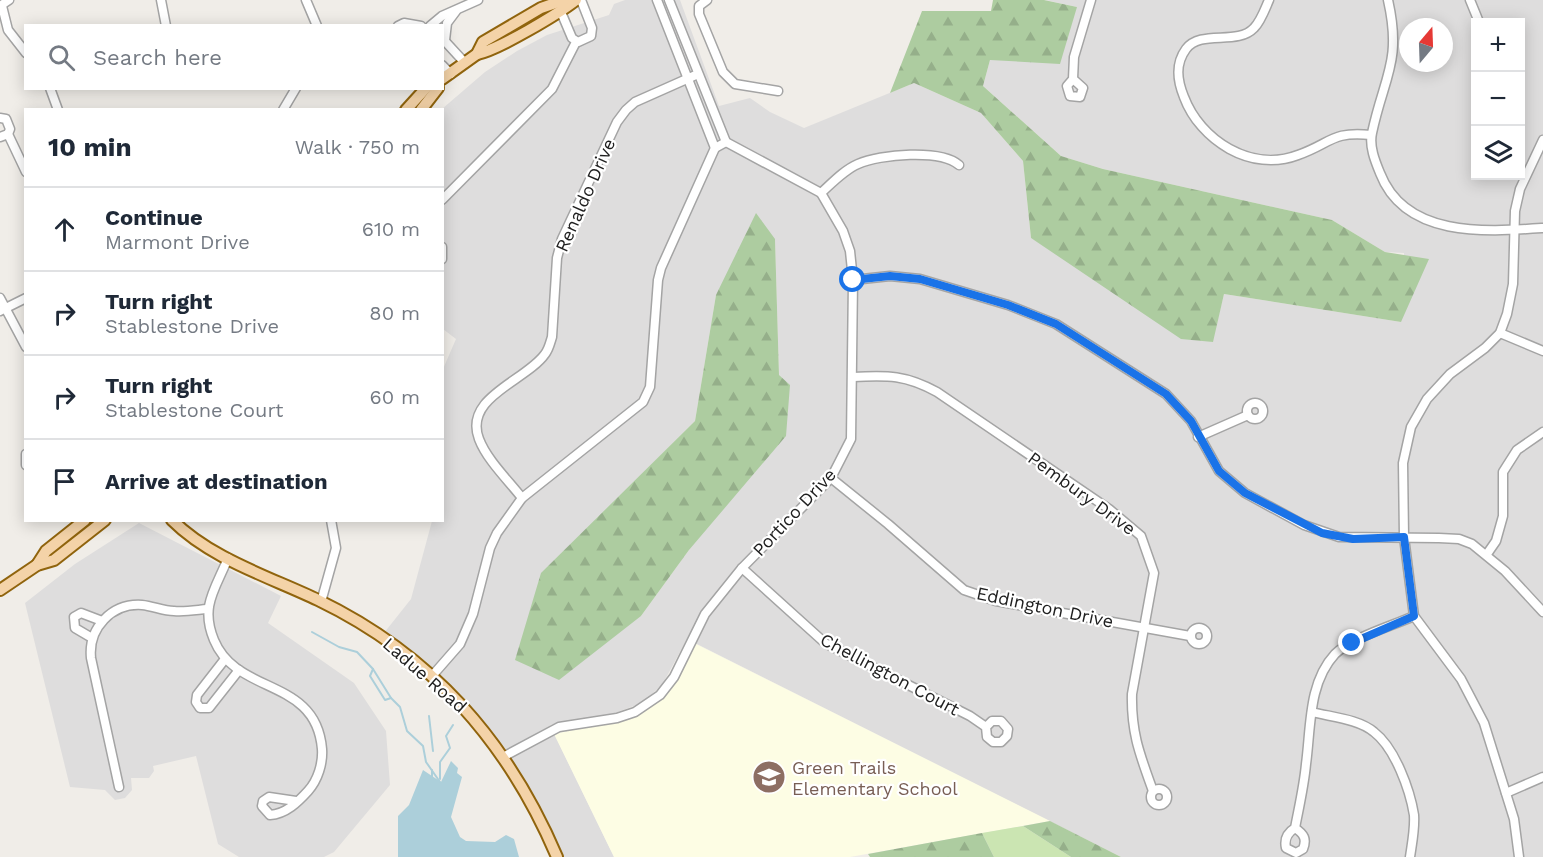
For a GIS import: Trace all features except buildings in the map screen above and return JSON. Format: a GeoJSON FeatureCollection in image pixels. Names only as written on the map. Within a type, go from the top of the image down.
{"type":"FeatureCollection","features":[{"type":"Feature","properties":{"kind":"main road"},"geometry":{"type":"LineString","coordinates":[[477,54],[483,42],[502,30],[541,9],[564,0]]}},
{"type":"Feature","properties":{"kind":"main road"},"geometry":{"type":"LineString","coordinates":[[445,77],[477,54],[490,51],[561,12],[576,0]]}},
{"type":"Feature","properties":{"kind":"main road"},"geometry":{"type":"LineString","coordinates":[[408,108],[424,90]]}},
{"type":"Feature","properties":{"kind":"main road"},"geometry":{"type":"LineString","coordinates":[[423,108],[436,90]]}},
{"type":"Feature","properties":{"kind":"main road"},"geometry":{"type":"LineString","coordinates":[[37,565],[46,551],[82,522]]}},
{"type":"Feature","properties":{"kind":"main road"},"geometry":{"type":"LineString","coordinates":[[0,590],[37,565],[54,560],[102,522]]}},
{"type":"Feature","properties":{"kind":"main road","name":"Ladue Road"},"geometry":{"type":"LineString","coordinates":[[174,522],[187,534],[228,558],[359,622],[400,649],[432,676],[492,739],[545,829],[557,857]]}},
{"type":"Feature","properties":{"kind":"main road"},"geometry":{"type":"LineString","coordinates":[[180,522],[187,534]]}},
{"type":"Feature","properties":{"kind":"street"},"geometry":{"type":"LineString","coordinates":[[9,0],[1,6],[8,30],[24,50]]}},
{"type":"Feature","properties":{"kind":"street"},"geometry":{"type":"LineString","coordinates":[[161,0],[166,24]]}},
{"type":"Feature","properties":{"kind":"street"},"geometry":{"type":"LineString","coordinates":[[306,0],[316,24]]}},
{"type":"Feature","properties":{"kind":"street"},"geometry":{"type":"LineString","coordinates":[[434,24],[478,0]]}},
{"type":"Feature","properties":{"kind":"street"},"geometry":{"type":"LineString","coordinates":[[576,42],[585,41],[592,33],[581,0]]}},
{"type":"Feature","properties":{"kind":"street"},"geometry":{"type":"LineString","coordinates":[[657,0],[715,148]]}},
{"type":"Feature","properties":{"kind":"street"},"geometry":{"type":"LineString","coordinates":[[669,0],[726,142],[821,193],[849,170],[864,162],[899,156],[935,156],[951,158],[959,165]]}},
{"type":"Feature","properties":{"kind":"street"},"geometry":{"type":"LineString","coordinates":[[707,0],[699,6],[699,14],[723,72],[735,84],[778,91]]}},
{"type":"Feature","properties":{"kind":"street"},"geometry":{"type":"LineString","coordinates":[[1073,79],[1074,57],[1091,0]]}},
{"type":"Feature","properties":{"kind":"street"},"geometry":{"type":"LineString","coordinates":[[1269,0],[1255,28],[1244,36],[1202,40],[1188,46],[1178,65],[1179,84],[1196,123],[1208,135],[1237,152],[1258,159],[1275,160],[1298,155],[1344,133],[1371,135]]}},
{"type":"Feature","properties":{"kind":"street"},"geometry":{"type":"LineString","coordinates":[[1388,0],[1394,31],[1393,58],[1371,135],[1375,160],[1382,179],[1392,195],[1410,213],[1448,227],[1514,230],[1543,228]]}},
{"type":"Feature","properties":{"kind":"street"},"geometry":{"type":"LineString","coordinates":[[1470,0],[1477,18]]}},
{"type":"Feature","properties":{"kind":"street"},"geometry":{"type":"LineString","coordinates":[[458,10],[447,23],[444,39],[465,63]]}},
{"type":"Feature","properties":{"kind":"street"},"geometry":{"type":"LineString","coordinates":[[561,12],[576,42]]}},
{"type":"Feature","properties":{"kind":"street"},"geometry":{"type":"LineString","coordinates":[[444,198],[552,89],[576,42]]}},
{"type":"Feature","properties":{"kind":"street","name":"Renaldo Drive"},"geometry":{"type":"LineString","coordinates":[[522,498],[480,441],[476,424],[478,415],[486,402],[538,361],[549,348],[553,328],[557,258],[562,238],[618,122],[635,102],[698,74]]}},
{"type":"Feature","properties":{"kind":"street"},"geometry":{"type":"LineString","coordinates":[[51,90],[57,108]]}},
{"type":"Feature","properties":{"kind":"street"},"geometry":{"type":"LineString","coordinates":[[284,108],[295,90]]}},
{"type":"Feature","properties":{"kind":"street"},"geometry":{"type":"LineString","coordinates":[[0,118],[9,123],[4,135],[24,169]]}},
{"type":"Feature","properties":{"kind":"street"},"geometry":{"type":"LineString","coordinates":[[1519,857],[1514,819],[1485,723],[1466,686],[1414,616],[1404,537],[1403,463],[1411,427],[1434,391],[1450,374],[1485,348],[1500,333],[1507,314],[1513,284],[1514,230],[1520,189],[1543,140]]}},
{"type":"Feature","properties":{"kind":"street"},"geometry":{"type":"LineString","coordinates":[[432,676],[460,644],[473,614],[490,548],[497,533],[522,498],[643,402],[650,387],[659,274],[667,251],[715,148],[726,142]]}},
{"type":"Feature","properties":{"kind":"street","name":"Portico Drive"},"geometry":{"type":"LineString","coordinates":[[503,757],[559,728],[617,718],[650,704],[674,676],[705,614],[742,568],[831,478],[851,439],[853,280],[850,251],[821,193]]}},
{"type":"Feature","properties":{"kind":"street"},"geometry":{"type":"LineString","coordinates":[[853,280],[882,276],[920,279],[1043,318],[1166,394],[1191,421],[1219,471],[1231,482],[1304,525],[1339,537],[1459,539],[1487,554],[1542,608]]}},
{"type":"Feature","properties":{"kind":"street"},"geometry":{"type":"LineString","coordinates":[[0,298],[3,309],[24,344]]}},
{"type":"Feature","properties":{"kind":"street"},"geometry":{"type":"LineString","coordinates":[[3,309],[24,299]]}},
{"type":"Feature","properties":{"kind":"street"},"geometry":{"type":"LineString","coordinates":[[1500,333],[1543,351]]}},
{"type":"Feature","properties":{"kind":"street","name":"Pembury Drive"},"geometry":{"type":"LineString","coordinates":[[853,377],[890,375],[922,384],[1109,509],[1133,528],[1146,545],[1154,573],[1146,628],[1132,694],[1132,714],[1134,737],[1153,791]]}},
{"type":"Feature","properties":{"kind":"street"},"geometry":{"type":"LineString","coordinates":[[1198,437],[1248,415]]}},
{"type":"Feature","properties":{"kind":"street"},"geometry":{"type":"LineString","coordinates":[[1487,554],[1496,541],[1503,516],[1503,472],[1516,450],[1543,432]]}},
{"type":"Feature","properties":{"kind":"street","name":"Eddington Drive"},"geometry":{"type":"LineString","coordinates":[[831,478],[964,590],[996,601],[1190,636]]}},
{"type":"Feature","properties":{"kind":"street"},"geometry":{"type":"LineString","coordinates":[[321,602],[336,548],[331,522]]}},
{"type":"Feature","properties":{"kind":"street"},"geometry":{"type":"LineString","coordinates":[[228,558],[207,609],[214,640],[225,659],[240,670],[294,698],[314,718],[322,752],[319,772],[310,789],[296,801]]}},
{"type":"Feature","properties":{"kind":"street","name":"Chellington Court"},"geometry":{"type":"LineString","coordinates":[[742,568],[825,643],[970,716],[986,727]]}},
{"type":"Feature","properties":{"kind":"street"},"geometry":{"type":"LineString","coordinates":[[119,787],[91,658],[92,638],[102,621],[114,611],[135,605],[175,611],[207,609]]}},
{"type":"Feature","properties":{"kind":"street"},"geometry":{"type":"LineString","coordinates":[[92,638],[75,628],[74,617],[81,613],[102,621]]}},
{"type":"Feature","properties":{"kind":"street"},"geometry":{"type":"LineString","coordinates":[[1295,828],[1306,767],[1312,712],[1318,686],[1335,654],[1347,645],[1414,616]]}},
{"type":"Feature","properties":{"kind":"street"},"geometry":{"type":"LineString","coordinates":[[225,659],[197,694],[196,702],[200,708],[209,708],[240,670]]}},
{"type":"Feature","properties":{"kind":"street"},"geometry":{"type":"LineString","coordinates":[[1312,712],[1359,724],[1374,732],[1391,753],[1414,816],[1410,857]]}},
{"type":"Feature","properties":{"kind":"street"},"geometry":{"type":"LineString","coordinates":[[1506,793],[1543,777]]}},
{"type":"Feature","properties":{"kind":"shaded area"},"geometry":{"type":"Polygon","coordinates":[[[625,0],[680,0],[719,106],[750,98],[770,112],[804,128],[914,83],[981,113],[1023,161],[1031,238],[1212,342],[1224,294],[1401,322],[1404,253],[1385,252],[1332,220],[1103,169],[1061,156],[983,86],[990,60],[1077,7],[1045,0],[1543,0],[1543,857],[1121,857],[687,639],[662,685],[642,703],[612,714],[550,725],[614,857],[561,857],[534,797],[493,734],[444,680],[384,633],[411,599],[432,522],[444,522],[444,367],[456,339],[444,330],[443,108],[485,72],[547,35],[609,15],[614,4],[625,0]],[[775,239],[716,295],[695,421],[542,573],[641,616],[689,550],[779,375],[775,239]]]}},
{"type":"Feature","properties":{"kind":"shaded area"},"geometry":{"type":"Polygon","coordinates":[[[139,523],[281,596],[268,623],[354,683],[386,731],[390,785],[334,852],[324,857],[239,857],[218,844],[196,756],[153,766],[154,771],[149,778],[131,778],[132,790],[125,798],[115,800],[105,790],[70,787],[25,603],[75,564],[139,523]]]}},
{"type":"Feature","properties":{"kind":"shaded area","name":"Green Trails Elementary School"},"geometry":{"type":"Polygon","coordinates":[[[694,643],[1050,821],[850,857],[614,857],[554,734],[629,718],[649,708],[667,693],[694,643]]]}},
{"type":"Feature","properties":{"kind":"green space"},"geometry":{"type":"Polygon","coordinates":[[[993,0],[1044,0],[1077,7],[1060,64],[990,60],[983,86],[1061,156],[1103,169],[1332,220],[1385,252],[1429,259],[1401,322],[1224,294],[1213,342],[1181,339],[1031,238],[1023,161],[981,113],[914,83],[890,93],[922,11],[991,11],[993,0]]]}},
{"type":"Feature","properties":{"kind":"green space"},"geometry":{"type":"Polygon","coordinates":[[[756,213],[775,239],[779,375],[790,385],[786,436],[689,550],[641,616],[559,680],[515,660],[541,573],[695,421],[716,295],[756,213]]]}},
{"type":"Feature","properties":{"kind":"green space"},"geometry":{"type":"Polygon","coordinates":[[[1050,821],[1121,857],[1071,857],[1023,826],[1050,821]]]}},
{"type":"Feature","properties":{"kind":"green space"},"geometry":{"type":"Polygon","coordinates":[[[1023,826],[1071,857],[994,857],[982,833],[1023,826]]]}},
{"type":"Feature","properties":{"kind":"green space"},"geometry":{"type":"Polygon","coordinates":[[[982,833],[994,857],[870,857],[868,854],[982,833]]]}},
{"type":"Feature","properties":{"kind":"water"},"geometry":{"type":"Polygon","coordinates":[[[451,761],[458,768],[457,773],[462,777],[451,817],[460,837],[466,841],[495,842],[506,835],[514,839],[519,857],[398,857],[398,816],[409,805],[423,770],[441,782],[451,761]]]}},
{"type":"Feature","properties":{"kind":"waterway"},"geometry":{"type":"LineString","coordinates":[[312,632],[339,647],[357,652],[373,669],[370,676],[385,700],[391,698],[400,707],[407,731],[423,746],[426,762],[440,782]]}},
{"type":"Feature","properties":{"kind":"waterway"},"geometry":{"type":"LineString","coordinates":[[373,669],[391,698]]}},
{"type":"Feature","properties":{"kind":"waterway"},"geometry":{"type":"LineString","coordinates":[[429,716],[433,751]]}},
{"type":"Feature","properties":{"kind":"waterway"},"geometry":{"type":"LineString","coordinates":[[440,779],[440,762],[450,748],[446,736],[453,725]]}},
{"type":"Feature","properties":{"kind":"waterway"},"geometry":{"type":"LineString","coordinates":[[432,770],[432,777]]}},
{"type":"Feature","properties":{"kind":"place","name":"Green Trails Elementary School"},"geometry":{"type":"Point","coordinates":[769,777]}},
{"type":"Feature","properties":{"kind":"route"},"geometry":{"type":"LineString","coordinates":[[853,280],[875,276],[920,279],[1008,305],[1056,324],[1166,394],[1181,407],[1219,471],[1245,493],[1322,533],[1353,539],[1404,537],[1414,616],[1352,643]]}}]}
